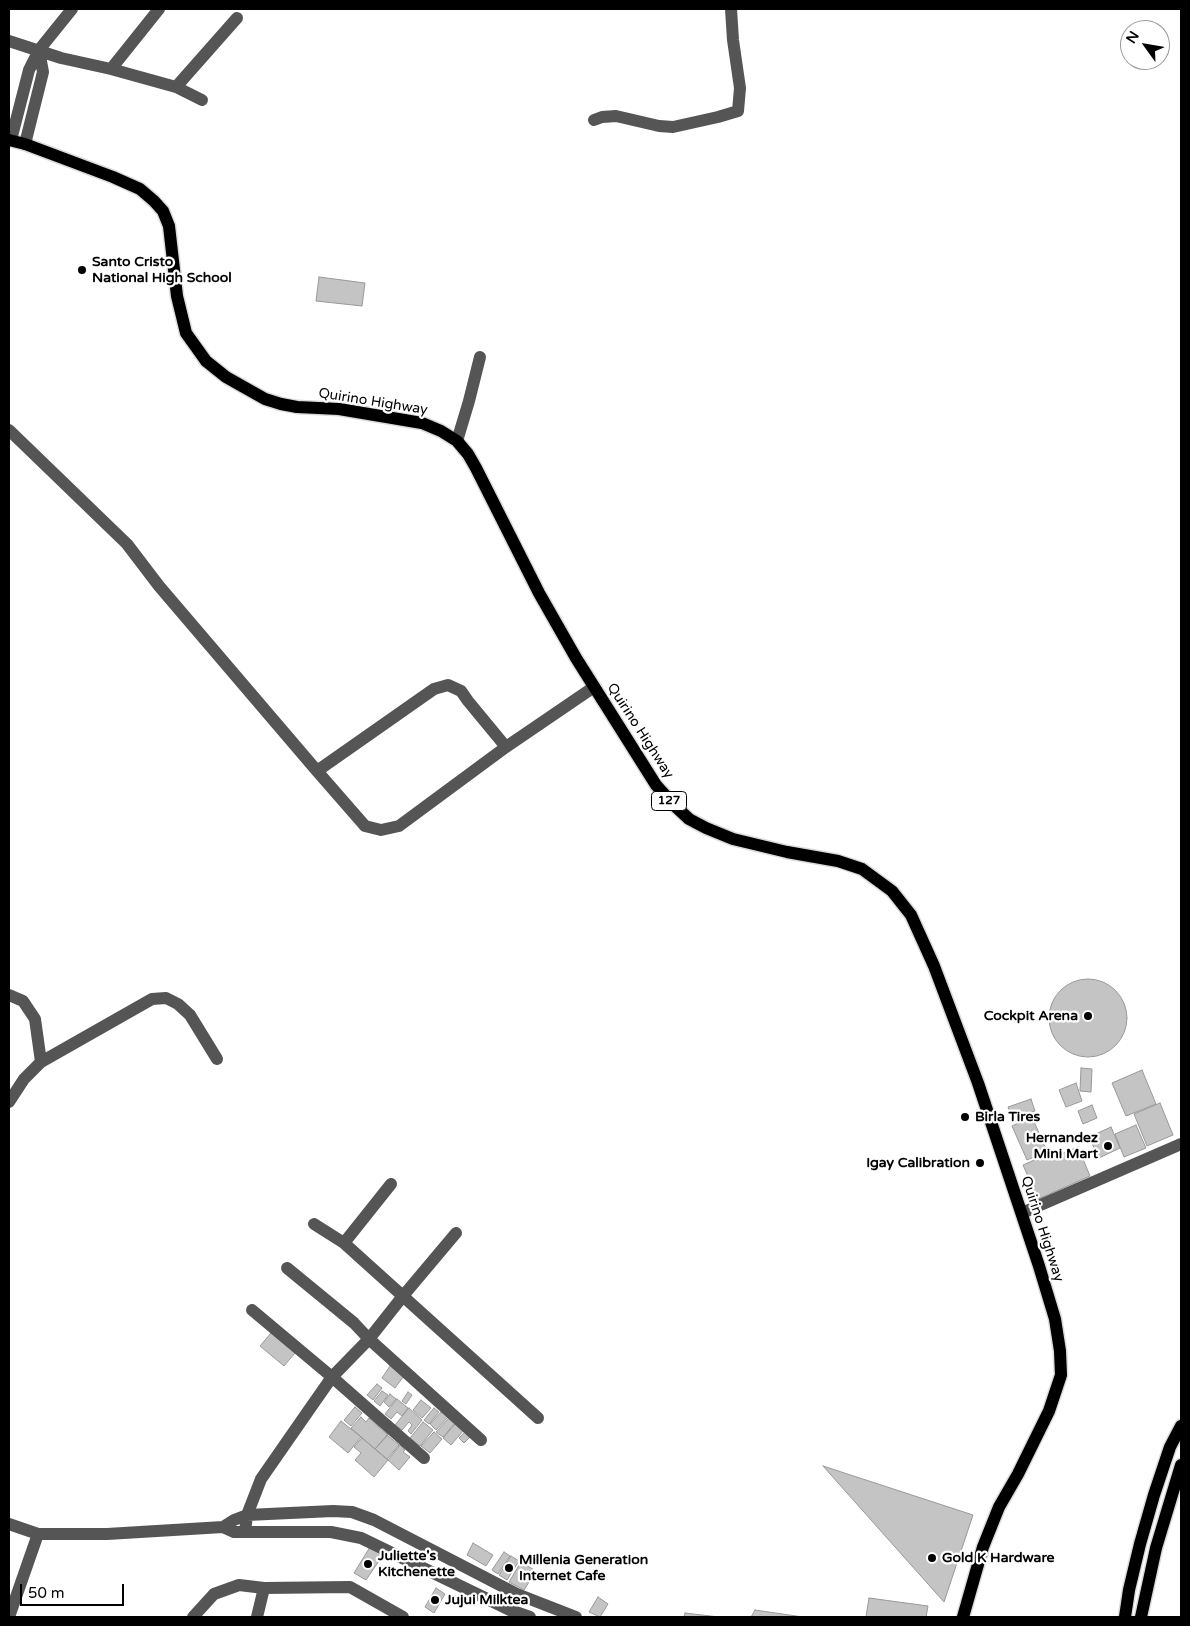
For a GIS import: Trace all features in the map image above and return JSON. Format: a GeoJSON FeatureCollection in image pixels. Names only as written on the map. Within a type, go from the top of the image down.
{"type":"FeatureCollection","features":[{"type":"Feature","properties":{"kind":"main road","name":"Quirino Highway"},"geometry":{"type":"LineString","coordinates":[[10,140],[113,177],[140,189],[154,201],[163,211],[169,226],[177,296],[186,333],[206,361],[226,377],[265,399],[281,404],[297,407],[322,407],[422,423],[441,431],[457,441],[468,454],[476,468],[539,593],[594,687],[656,785],[674,806],[689,819],[706,828],[755,846],[838,861],[862,869],[892,891],[911,916],[934,966],[978,1083],[1039,1266],[1055,1319],[1060,1351],[1060,1375],[1049,1411],[999,1508],[983,1547],[964,1616]]}},
{"type":"Feature","properties":{"kind":"main road"},"geometry":{"type":"LineString","coordinates":[[1125,1617],[1140,1544],[1154,1495],[1170,1448],[1181,1426]]}},
{"type":"Feature","properties":{"kind":"main road"},"geometry":{"type":"LineString","coordinates":[[1141,1617],[1156,1548],[1181,1464]]}},
{"type":"Feature","properties":{"kind":"street"},"geometry":{"type":"LineString","coordinates":[[10,140],[29,70],[39,50],[72,9]]}},
{"type":"Feature","properties":{"kind":"street"},"geometry":{"type":"LineString","coordinates":[[111,69],[160,9]]}},
{"type":"Feature","properties":{"kind":"street"},"geometry":{"type":"LineString","coordinates":[[594,120],[602,116],[616,116],[659,126],[673,127],[738,111],[740,88],[733,40],[731,9]]}},
{"type":"Feature","properties":{"kind":"street"},"geometry":{"type":"LineString","coordinates":[[176,87],[237,18]]}},
{"type":"Feature","properties":{"kind":"street"},"geometry":{"type":"LineString","coordinates":[[9,41],[61,58],[111,69],[176,87],[202,100]]}},
{"type":"Feature","properties":{"kind":"street"},"geometry":{"type":"LineString","coordinates":[[25,144],[43,72],[39,50]]}},
{"type":"Feature","properties":{"kind":"street"},"geometry":{"type":"LineString","coordinates":[[457,441],[480,357]]}},
{"type":"Feature","properties":{"kind":"street"},"geometry":{"type":"LineString","coordinates":[[9,430],[127,544],[159,586],[365,826],[381,830],[399,826],[506,747],[594,687]]}},
{"type":"Feature","properties":{"kind":"street"},"geometry":{"type":"LineString","coordinates":[[317,771],[434,688],[448,685],[461,691],[506,747]]}},
{"type":"Feature","properties":{"kind":"street"},"geometry":{"type":"LineString","coordinates":[[9,995],[23,1001],[35,1019],[41,1062]]}},
{"type":"Feature","properties":{"kind":"street"},"geometry":{"type":"LineString","coordinates":[[9,1102],[24,1079],[41,1062],[152,999],[166,998],[178,1004],[190,1015],[217,1059]]}},
{"type":"Feature","properties":{"kind":"street"},"geometry":{"type":"LineString","coordinates":[[1022,1213],[1181,1144]]}},
{"type":"Feature","properties":{"kind":"street"},"geometry":{"type":"LineString","coordinates":[[344,1243],[392,1184]]}},
{"type":"Feature","properties":{"kind":"street"},"geometry":{"type":"LineString","coordinates":[[314,1224],[344,1243],[538,1418]]}},
{"type":"Feature","properties":{"kind":"street"},"geometry":{"type":"LineString","coordinates":[[245,1532],[247,1515],[261,1479],[332,1378],[369,1339],[402,1296],[456,1233]]}},
{"type":"Feature","properties":{"kind":"street"},"geometry":{"type":"LineString","coordinates":[[287,1268],[354,1323],[369,1339],[481,1440]]}},
{"type":"Feature","properties":{"kind":"street"},"geometry":{"type":"LineString","coordinates":[[252,1310],[424,1458]]}},
{"type":"Feature","properties":{"kind":"street"},"geometry":{"type":"LineString","coordinates":[[9,1524],[38,1534],[107,1534],[222,1527],[247,1515],[333,1510],[352,1512],[374,1520],[517,1594],[576,1617]]}},
{"type":"Feature","properties":{"kind":"street"},"geometry":{"type":"LineString","coordinates":[[222,1527],[234,1532],[331,1532],[361,1538],[510,1610],[530,1617]]}},
{"type":"Feature","properties":{"kind":"street"},"geometry":{"type":"LineString","coordinates":[[9,1617],[13,1594],[38,1534]]}},
{"type":"Feature","properties":{"kind":"street"},"geometry":{"type":"LineString","coordinates":[[193,1617],[214,1594],[239,1585],[264,1588],[350,1587],[403,1617]]}},
{"type":"Feature","properties":{"kind":"street"},"geometry":{"type":"LineString","coordinates":[[257,1617],[264,1588]]}},
{"type":"Feature","properties":{"kind":"building"},"geometry":{"type":"Polygon","coordinates":[[[319,277],[365,283],[362,306],[316,301],[319,277]]]}},
{"type":"Feature","properties":{"kind":"building","name":"Cockpit Arena"},"geometry":{"type":"Polygon","coordinates":[[[1088,979],[1103,982],[1116,990],[1124,1003],[1127,1018],[1124,1033],[1116,1046],[1103,1054],[1088,1057],[1073,1054],[1060,1046],[1052,1033],[1049,1018],[1052,1003],[1060,990],[1073,982],[1088,979]]]}},
{"type":"Feature","properties":{"kind":"building"},"geometry":{"type":"Polygon","coordinates":[[[1081,1068],[1092,1069],[1091,1092],[1080,1091],[1081,1068]]]}},
{"type":"Feature","properties":{"kind":"building"},"geometry":{"type":"Polygon","coordinates":[[[1142,1070],[1156,1104],[1126,1116],[1112,1083],[1142,1070]]]}},
{"type":"Feature","properties":{"kind":"building"},"geometry":{"type":"Polygon","coordinates":[[[1076,1083],[1082,1101],[1066,1107],[1059,1090],[1076,1083]]]}},
{"type":"Feature","properties":{"kind":"building"},"geometry":{"type":"Polygon","coordinates":[[[1031,1099],[1035,1111],[1012,1119],[1008,1107],[1031,1099]]]}},
{"type":"Feature","properties":{"kind":"building"},"geometry":{"type":"Polygon","coordinates":[[[1160,1103],[1173,1135],[1147,1146],[1134,1114],[1160,1103]]]}},
{"type":"Feature","properties":{"kind":"building"},"geometry":{"type":"Polygon","coordinates":[[[1092,1105],[1097,1118],[1083,1124],[1078,1111],[1092,1105]]]}},
{"type":"Feature","properties":{"kind":"building"},"geometry":{"type":"Polygon","coordinates":[[[1032,1117],[1047,1151],[1027,1160],[1012,1126],[1032,1117]]]}},
{"type":"Feature","properties":{"kind":"building"},"geometry":{"type":"Polygon","coordinates":[[[1136,1125],[1146,1148],[1124,1157],[1115,1134],[1136,1125]]]}},
{"type":"Feature","properties":{"kind":"building"},"geometry":{"type":"Polygon","coordinates":[[[1111,1127],[1120,1148],[1099,1158],[1089,1137],[1111,1127]]]}},
{"type":"Feature","properties":{"kind":"building"},"geometry":{"type":"Polygon","coordinates":[[[1078,1147],[1090,1176],[1038,1199],[1023,1165],[1055,1151],[1056,1156],[1078,1147]]]}},
{"type":"Feature","properties":{"kind":"building"},"geometry":{"type":"Polygon","coordinates":[[[271,1333],[295,1353],[284,1366],[260,1346],[271,1333]]]}},
{"type":"Feature","properties":{"kind":"building"},"geometry":{"type":"Polygon","coordinates":[[[390,1366],[404,1376],[395,1388],[382,1378],[390,1366]]]}},
{"type":"Feature","properties":{"kind":"building"},"geometry":{"type":"Polygon","coordinates":[[[377,1384],[382,1388],[373,1400],[367,1395],[377,1384]]]}},
{"type":"Feature","properties":{"kind":"building"},"geometry":{"type":"Polygon","coordinates":[[[382,1391],[388,1395],[380,1406],[374,1401],[382,1391]]]}},
{"type":"Feature","properties":{"kind":"building"},"geometry":{"type":"Polygon","coordinates":[[[408,1392],[412,1395],[406,1404],[402,1401],[408,1392]]]}},
{"type":"Feature","properties":{"kind":"building"},"geometry":{"type":"Polygon","coordinates":[[[390,1394],[396,1399],[389,1407],[384,1402],[390,1394]]]}},
{"type":"Feature","properties":{"kind":"building"},"geometry":{"type":"Polygon","coordinates":[[[397,1399],[408,1408],[402,1416],[397,1412],[391,1419],[385,1414],[397,1399]]]}},
{"type":"Feature","properties":{"kind":"building"},"geometry":{"type":"Polygon","coordinates":[[[421,1400],[431,1408],[422,1418],[413,1410],[421,1400]]]}},
{"type":"Feature","properties":{"kind":"building"},"geometry":{"type":"Polygon","coordinates":[[[355,1407],[362,1413],[351,1426],[344,1420],[355,1407]]]}},
{"type":"Feature","properties":{"kind":"building"},"geometry":{"type":"Polygon","coordinates":[[[409,1408],[422,1420],[411,1434],[408,1431],[412,1425],[409,1422],[402,1430],[395,1425],[409,1408]]]}},
{"type":"Feature","properties":{"kind":"building"},"geometry":{"type":"Polygon","coordinates":[[[434,1408],[439,1412],[429,1424],[424,1420],[434,1408]]]}},
{"type":"Feature","properties":{"kind":"building"},"geometry":{"type":"Polygon","coordinates":[[[443,1410],[449,1416],[436,1430],[430,1424],[443,1410]]]}},
{"type":"Feature","properties":{"kind":"building"},"geometry":{"type":"Polygon","coordinates":[[[361,1417],[366,1422],[369,1418],[388,1435],[375,1449],[351,1428],[361,1417]]]}},
{"type":"Feature","properties":{"kind":"building"},"geometry":{"type":"Polygon","coordinates":[[[449,1418],[455,1423],[443,1437],[436,1432],[449,1418]]]}},
{"type":"Feature","properties":{"kind":"building"},"geometry":{"type":"Polygon","coordinates":[[[341,1421],[361,1437],[348,1453],[329,1437],[341,1421]]]}},
{"type":"Feature","properties":{"kind":"building"},"geometry":{"type":"Polygon","coordinates":[[[423,1422],[433,1430],[420,1446],[410,1438],[423,1422]]]}},
{"type":"Feature","properties":{"kind":"building"},"geometry":{"type":"Polygon","coordinates":[[[456,1423],[464,1430],[451,1445],[443,1438],[456,1423]]]}},
{"type":"Feature","properties":{"kind":"building"},"geometry":{"type":"Polygon","coordinates":[[[434,1432],[442,1439],[430,1453],[421,1446],[434,1432]]]}},
{"type":"Feature","properties":{"kind":"building"},"geometry":{"type":"Polygon","coordinates":[[[465,1432],[470,1437],[464,1443],[459,1438],[465,1432]]]}},
{"type":"Feature","properties":{"kind":"building"},"geometry":{"type":"Polygon","coordinates":[[[387,1435],[399,1445],[387,1459],[375,1449],[387,1435]]]}},
{"type":"Feature","properties":{"kind":"building"},"geometry":{"type":"Polygon","coordinates":[[[362,1438],[388,1460],[374,1477],[355,1460],[361,1453],[354,1447],[362,1438]]]}},
{"type":"Feature","properties":{"kind":"building"},"geometry":{"type":"Polygon","coordinates":[[[400,1445],[405,1450],[403,1452],[410,1457],[399,1470],[388,1460],[400,1445]]]}},
{"type":"Feature","properties":{"kind":"building","name":"Gold K Hardware"},"geometry":{"type":"Polygon","coordinates":[[[823,1466],[973,1515],[944,1602],[823,1466]]]}},
{"type":"Feature","properties":{"kind":"building"},"geometry":{"type":"Polygon","coordinates":[[[473,1543],[493,1555],[486,1566],[467,1555],[473,1543]]]}},
{"type":"Feature","properties":{"kind":"building","name":"Juliette's Kitchenette"},"geometry":{"type":"Polygon","coordinates":[[[370,1547],[383,1555],[366,1580],[354,1573],[370,1547]]]}},
{"type":"Feature","properties":{"kind":"building"},"geometry":{"type":"Polygon","coordinates":[[[504,1552],[510,1556],[498,1574],[492,1570],[504,1552]]]}},
{"type":"Feature","properties":{"kind":"building","name":"Millenia Generation Internet Cafe"},"geometry":{"type":"Polygon","coordinates":[[[511,1556],[519,1561],[507,1580],[499,1575],[511,1556]]]}},
{"type":"Feature","properties":{"kind":"building"},"geometry":{"type":"Polygon","coordinates":[[[521,1562],[536,1571],[524,1590],[509,1582],[521,1562]]]}},
{"type":"Feature","properties":{"kind":"building","name":"Jujui Milktea"},"geometry":{"type":"Polygon","coordinates":[[[436,1588],[445,1594],[434,1613],[425,1607],[436,1588]]]}},
{"type":"Feature","properties":{"kind":"building"},"geometry":{"type":"Polygon","coordinates":[[[598,1597],[608,1604],[600,1617],[589,1612],[598,1597]]]}},
{"type":"Feature","properties":{"kind":"building"},"geometry":{"type":"Polygon","coordinates":[[[869,1598],[928,1606],[926,1617],[866,1617],[869,1598]]]}},
{"type":"Feature","properties":{"kind":"building"},"geometry":{"type":"Polygon","coordinates":[[[755,1610],[803,1617],[751,1617],[755,1610]]]}},
{"type":"Feature","properties":{"kind":"building"},"geometry":{"type":"Polygon","coordinates":[[[685,1613],[719,1617],[684,1617],[685,1613]]]}},
{"type":"Feature","properties":{"kind":"place","name":"Santo Cristo National High School"},"geometry":{"type":"Point","coordinates":[82,270]}},
{"type":"Feature","properties":{"kind":"place","name":"Cockpit Arena"},"geometry":{"type":"Point","coordinates":[1088,1016]}},
{"type":"Feature","properties":{"kind":"place","name":"Birla Tires"},"geometry":{"type":"Point","coordinates":[965,1117]}},
{"type":"Feature","properties":{"kind":"place","name":"Hernandez Mini Mart"},"geometry":{"type":"Point","coordinates":[1108,1146]}},
{"type":"Feature","properties":{"kind":"place","name":"Igay Calibration"},"geometry":{"type":"Point","coordinates":[980,1163]}},
{"type":"Feature","properties":{"kind":"place","name":"Gold K Hardware"},"geometry":{"type":"Point","coordinates":[932,1558]}},
{"type":"Feature","properties":{"kind":"place","name":"Juliette's Kitchenette"},"geometry":{"type":"Point","coordinates":[368,1564]}},
{"type":"Feature","properties":{"kind":"place","name":"Millenia Generation Internet Cafe"},"geometry":{"type":"Point","coordinates":[509,1568]}},
{"type":"Feature","properties":{"kind":"place","name":"Jujui Milktea"},"geometry":{"type":"Point","coordinates":[435,1600]}}]}
